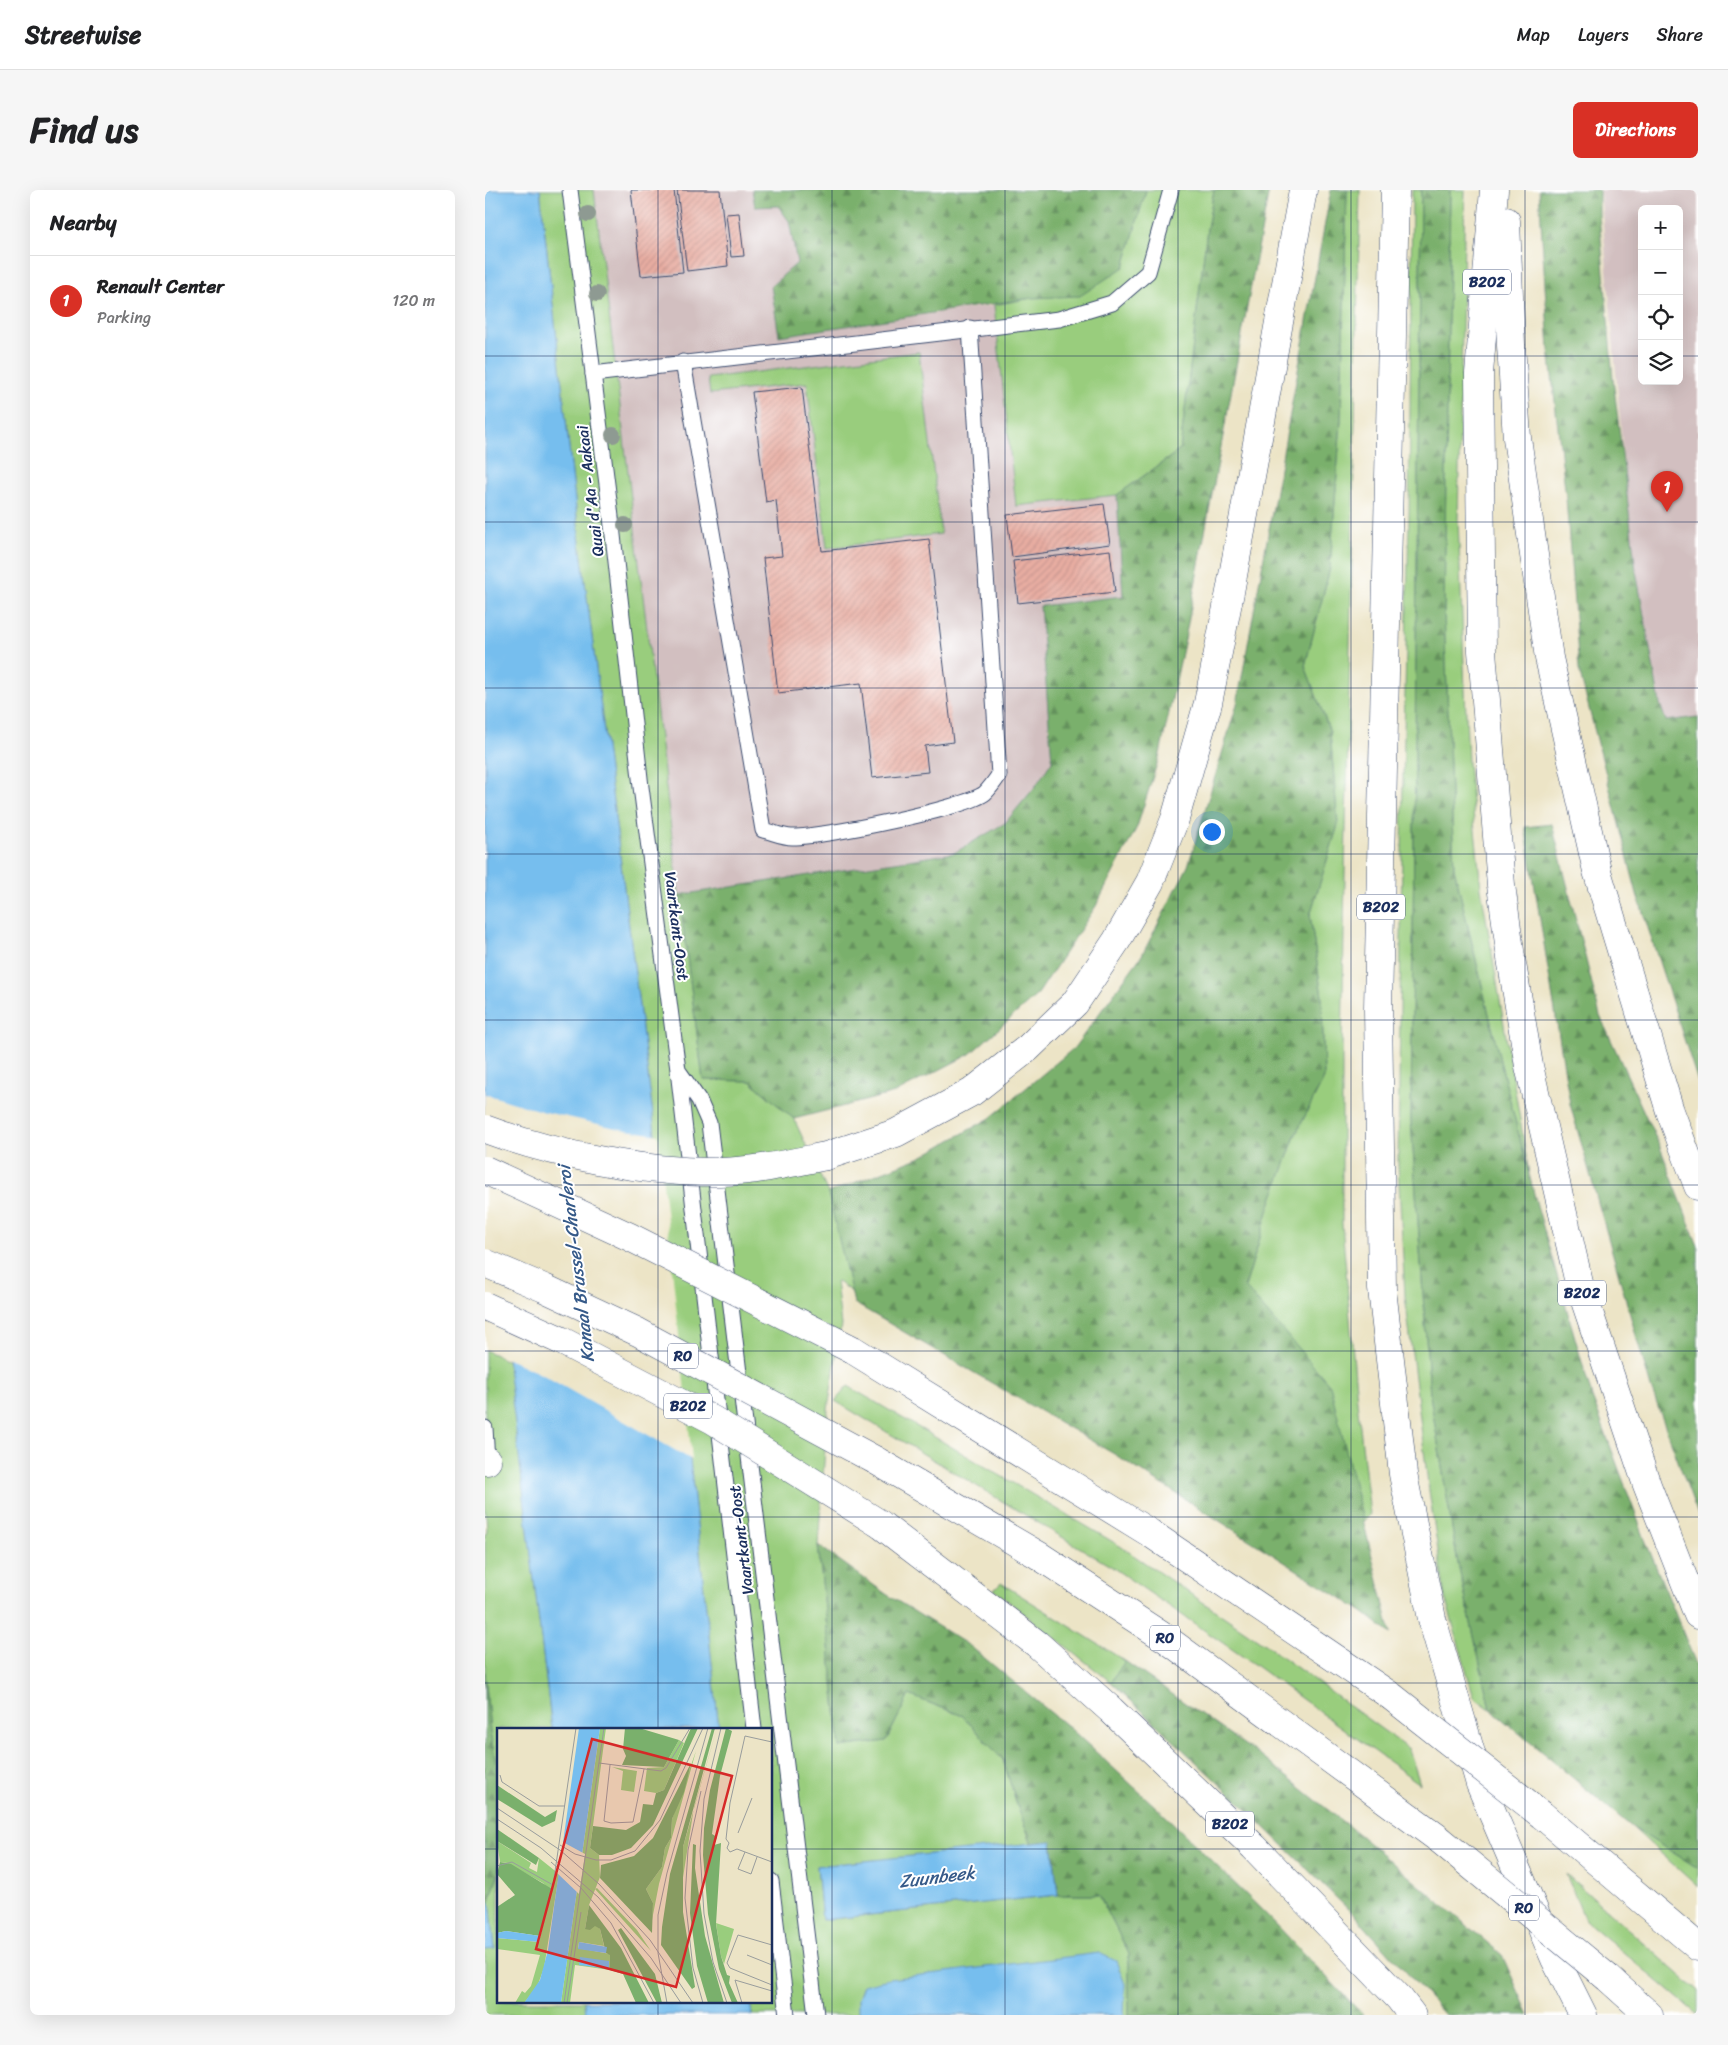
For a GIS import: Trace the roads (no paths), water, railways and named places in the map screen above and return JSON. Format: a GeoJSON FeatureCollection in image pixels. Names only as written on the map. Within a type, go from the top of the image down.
{"type":"FeatureCollection","features":[{"type":"Feature","properties":{"kind":"highway"},"geometry":{"type":"LineString","coordinates":[[485,1129],[600,1161],[674,1170],[721,1172],[776,1166],[826,1156],[897,1133],[972,1092],[1028,1048],[1075,1003],[1117,940],[1150,882],[1175,819],[1208,703],[1303,190]]}},
{"type":"Feature","properties":{"kind":"highway","name":"B202"},"geometry":{"type":"LineString","coordinates":[[1395,190],[1379,1009],[1381,1289],[1403,1474],[1432,1619],[1479,1784],[1555,1959],[1583,2015]]}},
{"type":"Feature","properties":{"kind":"highway","name":"B202"},"geometry":{"type":"LineString","coordinates":[[1494,190],[1479,374],[1481,641],[1501,884],[1511,958],[1529,1066],[1579,1282],[1647,1485],[1698,1615]]}},
{"type":"Feature","properties":{"kind":"highway","name":"B202"},"geometry":{"type":"LineString","coordinates":[[1505,190],[1517,438],[1549,658],[1597,870],[1670,1111],[1698,1186]]}},
{"type":"Feature","properties":{"kind":"highway"},"geometry":{"type":"LineString","coordinates":[[485,1170],[629,1237],[853,1350],[1150,1533],[1391,1696],[1542,1815],[1698,1947]]}},
{"type":"Feature","properties":{"kind":"highway","name":"R0"},"geometry":{"type":"LineString","coordinates":[[485,1263],[638,1332],[875,1460],[1038,1555],[1165,1638],[1439,1839],[1608,1978],[1649,2015]]}},
{"type":"Feature","properties":{"kind":"highway","name":"B202"},"geometry":{"type":"LineString","coordinates":[[485,1306],[560,1340],[713,1420],[880,1524],[1037,1644],[1111,1710],[1254,1847],[1399,1998],[1412,2015]]}},
{"type":"Feature","properties":{"kind":"lane","name":"Quai d'Aa - Aakaai"},"geometry":{"type":"LineString","coordinates":[[570,190],[610,508],[641,787]]}},
{"type":"Feature","properties":{"kind":"lane"},"geometry":{"type":"LineString","coordinates":[[593,374],[1059,319],[1112,303],[1148,272],[1171,190]]}},
{"type":"Feature","properties":{"kind":"lane"},"geometry":{"type":"LineString","coordinates":[[683,362],[763,830],[791,837],[822,834],[883,822],[955,804],[984,794],[999,775],[970,328]]}},
{"type":"Feature","properties":{"kind":"lane","name":"Vaartkant-Oost"},"geometry":{"type":"LineString","coordinates":[[641,787],[678,1070],[754,1728]]}},
{"type":"Feature","properties":{"kind":"lane","name":"Vaartkant-Oost"},"geometry":{"type":"LineString","coordinates":[[678,1070],[699,1100],[709,1123],[816,2015]]}},
{"type":"Feature","properties":{"kind":"lane"},"geometry":{"type":"LineString","coordinates":[[485,1428],[486,1461]]}},
{"type":"Feature","properties":{"kind":"lane"},"geometry":{"type":"LineString","coordinates":[[773,1898],[787,2015]]}},
{"type":"Feature","properties":{"kind":"water","name":"Kanaal Brussel-Charleroi"},"geometry":{"type":"Polygon","coordinates":[[[485,190],[540,190],[579,535],[652,1107],[719,1728],[552,1728],[485,1176],[485,190]]]}},
{"type":"Feature","properties":{"kind":"water","name":"Zuunbeek"},"geometry":{"type":"Polygon","coordinates":[[[1052,1841],[1058,1895],[822,1920],[817,1866],[1052,1841]]]}},
{"type":"Feature","properties":{"kind":"water"},"geometry":{"type":"Polygon","coordinates":[[[490,1902],[495,1949],[485,1950],[485,1903],[490,1902]]]}},
{"type":"Feature","properties":{"kind":"water"},"geometry":{"type":"Polygon","coordinates":[[[1099,1953],[1116,1961],[1125,1984],[1124,2015],[858,2015],[858,1999],[863,1985],[889,1979],[1099,1953]]]}},
{"type":"Feature","properties":{"kind":"water"},"geometry":{"type":"Polygon","coordinates":[[[584,2002],[750,2002],[752,2015],[585,2015],[584,2002]]]}},
{"type":"Feature","properties":{"kind":"place","name":"Renault Center"},"geometry":{"type":"Point","coordinates":[1667,512]}}]}
